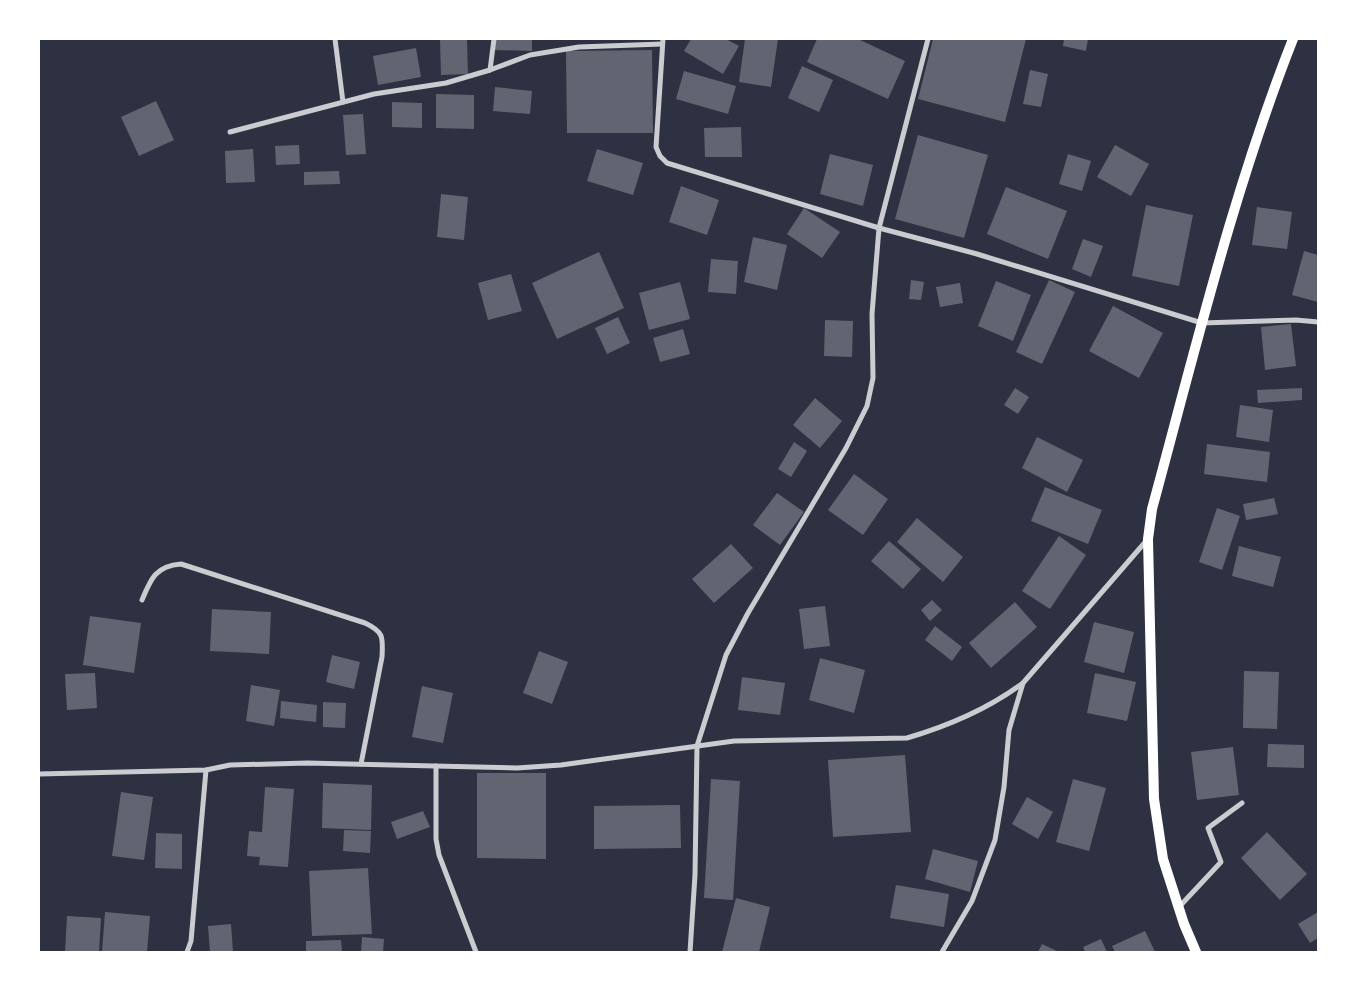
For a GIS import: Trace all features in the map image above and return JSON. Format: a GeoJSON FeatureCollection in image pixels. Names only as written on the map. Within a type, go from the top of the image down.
{"type":"FeatureCollection","features":[{"type":"Feature","properties":{"kind":"main road"},"geometry":{"type":"LineString","coordinates":[[1196,952],[1184,924],[1163,859],[1154,799],[1148,539],[1152,509],[1231,217],[1270,97],[1293,39]]}},
{"type":"Feature","properties":{"kind":"street"},"geometry":{"type":"LineString","coordinates":[[335,39],[343,102]]}},
{"type":"Feature","properties":{"kind":"street"},"geometry":{"type":"LineString","coordinates":[[490,70],[494,39]]}},
{"type":"Feature","properties":{"kind":"street"},"geometry":{"type":"LineString","coordinates":[[690,952],[695,876],[697,746],[726,655],[748,613],[846,448],[867,406],[873,378],[872,314],[879,228],[928,39]]}},
{"type":"Feature","properties":{"kind":"street"},"geometry":{"type":"LineString","coordinates":[[230,132],[374,94],[446,83],[490,70],[530,55],[579,47],[663,42],[656,147],[660,156],[667,163],[879,228],[978,254],[1202,323],[1296,320],[1318,322]]}},
{"type":"Feature","properties":{"kind":"street"},"geometry":{"type":"LineString","coordinates":[[39,774],[206,770],[230,765],[307,763],[517,768],[552,766],[734,741],[907,738],[928,732],[979,710],[1003,698],[1023,683],[1148,539]]}},
{"type":"Feature","properties":{"kind":"street"},"geometry":{"type":"LineString","coordinates":[[142,600],[152,578],[170,565],[181,564],[376,629],[381,634],[383,640],[382,656],[361,764]]}},
{"type":"Feature","properties":{"kind":"street"},"geometry":{"type":"LineString","coordinates":[[942,952],[972,901],[995,840],[1004,787],[1010,730],[1023,683]]}},
{"type":"Feature","properties":{"kind":"street"},"geometry":{"type":"LineString","coordinates":[[436,766],[436,839],[439,855],[476,952]]}},
{"type":"Feature","properties":{"kind":"street"},"geometry":{"type":"LineString","coordinates":[[187,952],[191,941],[206,770]]}},
{"type":"Feature","properties":{"kind":"street"},"geometry":{"type":"LineString","coordinates":[[1179,907],[1221,862],[1208,828],[1242,803]]}},
{"type":"Feature","properties":{"kind":"building"},"geometry":{"type":"Polygon","coordinates":[[[440,39],[467,39],[468,74],[441,75],[440,39]]]}},
{"type":"Feature","properties":{"kind":"building"},"geometry":{"type":"Polygon","coordinates":[[[494,39],[532,39],[532,51],[494,50],[494,39]]]}},
{"type":"Feature","properties":{"kind":"building"},"geometry":{"type":"Polygon","coordinates":[[[691,39],[726,39],[739,46],[723,74],[684,51],[691,39]]]}},
{"type":"Feature","properties":{"kind":"building"},"geometry":{"type":"Polygon","coordinates":[[[745,39],[778,39],[771,87],[739,82],[745,39]]]}},
{"type":"Feature","properties":{"kind":"building"},"geometry":{"type":"Polygon","coordinates":[[[817,39],[858,39],[905,61],[888,99],[807,62],[817,39]]]}},
{"type":"Feature","properties":{"kind":"building"},"geometry":{"type":"Polygon","coordinates":[[[933,39],[1026,39],[1005,122],[918,99],[933,39]]]}},
{"type":"Feature","properties":{"kind":"building"},"geometry":{"type":"Polygon","coordinates":[[[1064,39],[1088,39],[1086,51],[1063,46],[1064,39]]]}},
{"type":"Feature","properties":{"kind":"building"},"geometry":{"type":"Polygon","coordinates":[[[416,48],[421,77],[378,85],[373,56],[416,48]]]}},
{"type":"Feature","properties":{"kind":"building"},"geometry":{"type":"Polygon","coordinates":[[[652,50],[653,133],[567,133],[566,51],[652,50]]]}},
{"type":"Feature","properties":{"kind":"building"},"geometry":{"type":"Polygon","coordinates":[[[802,66],[833,80],[819,112],[788,98],[802,66]]]}},
{"type":"Feature","properties":{"kind":"building"},"geometry":{"type":"Polygon","coordinates":[[[1030,70],[1048,74],[1041,107],[1023,104],[1030,70]]]}},
{"type":"Feature","properties":{"kind":"building"},"geometry":{"type":"Polygon","coordinates":[[[684,71],[736,86],[728,114],[676,99],[684,71]]]}},
{"type":"Feature","properties":{"kind":"building"},"geometry":{"type":"Polygon","coordinates":[[[495,87],[532,91],[530,114],[493,111],[495,87]]]}},
{"type":"Feature","properties":{"kind":"building"},"geometry":{"type":"Polygon","coordinates":[[[436,94],[474,95],[474,129],[436,128],[436,94]]]}},
{"type":"Feature","properties":{"kind":"building"},"geometry":{"type":"Polygon","coordinates":[[[156,101],[174,140],[139,156],[121,117],[156,101]]]}},
{"type":"Feature","properties":{"kind":"building"},"geometry":{"type":"Polygon","coordinates":[[[392,102],[422,103],[422,128],[392,127],[392,102]]]}},
{"type":"Feature","properties":{"kind":"building"},"geometry":{"type":"Polygon","coordinates":[[[363,114],[366,154],[346,155],[343,115],[363,114]]]}},
{"type":"Feature","properties":{"kind":"building"},"geometry":{"type":"Polygon","coordinates":[[[741,127],[742,157],[705,157],[704,128],[741,127]]]}},
{"type":"Feature","properties":{"kind":"building"},"geometry":{"type":"Polygon","coordinates":[[[918,135],[988,155],[964,238],[895,219],[918,135]]]}},
{"type":"Feature","properties":{"kind":"building"},"geometry":{"type":"Polygon","coordinates":[[[299,145],[300,164],[276,165],[275,146],[299,145]]]}},
{"type":"Feature","properties":{"kind":"building"},"geometry":{"type":"Polygon","coordinates":[[[1115,145],[1149,164],[1131,196],[1097,177],[1115,145]]]}},
{"type":"Feature","properties":{"kind":"building"},"geometry":{"type":"Polygon","coordinates":[[[253,149],[255,182],[226,183],[225,151],[253,149]]]}},
{"type":"Feature","properties":{"kind":"building"},"geometry":{"type":"Polygon","coordinates":[[[597,149],[643,163],[633,195],[587,181],[597,149]]]}},
{"type":"Feature","properties":{"kind":"building"},"geometry":{"type":"Polygon","coordinates":[[[830,154],[873,165],[863,206],[820,194],[830,154]]]}},
{"type":"Feature","properties":{"kind":"building"},"geometry":{"type":"Polygon","coordinates":[[[1068,154],[1091,161],[1082,191],[1059,184],[1068,154]]]}},
{"type":"Feature","properties":{"kind":"building"},"geometry":{"type":"Polygon","coordinates":[[[339,171],[340,184],[304,185],[304,172],[339,171]]]}},
{"type":"Feature","properties":{"kind":"building"},"geometry":{"type":"Polygon","coordinates":[[[681,186],[719,200],[707,235],[669,222],[681,186]]]}},
{"type":"Feature","properties":{"kind":"building"},"geometry":{"type":"Polygon","coordinates":[[[1006,187],[1067,211],[1048,259],[987,234],[1006,187]]]}},
{"type":"Feature","properties":{"kind":"building"},"geometry":{"type":"Polygon","coordinates":[[[441,194],[468,197],[464,240],[437,237],[441,194]]]}},
{"type":"Feature","properties":{"kind":"building"},"geometry":{"type":"Polygon","coordinates":[[[1146,205],[1193,215],[1179,286],[1132,276],[1146,205]]]}},
{"type":"Feature","properties":{"kind":"building"},"geometry":{"type":"Polygon","coordinates":[[[1257,207],[1292,212],[1287,249],[1252,245],[1257,207]]]}},
{"type":"Feature","properties":{"kind":"building"},"geometry":{"type":"Polygon","coordinates":[[[804,208],[840,232],[822,258],[787,234],[804,208]]]}},
{"type":"Feature","properties":{"kind":"building"},"geometry":{"type":"Polygon","coordinates":[[[753,237],[787,245],[777,290],[744,282],[753,237]]]}},
{"type":"Feature","properties":{"kind":"building"},"geometry":{"type":"Polygon","coordinates":[[[1083,239],[1103,246],[1091,277],[1072,269],[1083,239]]]}},
{"type":"Feature","properties":{"kind":"building"},"geometry":{"type":"Polygon","coordinates":[[[1304,251],[1318,255],[1318,302],[1292,295],[1304,251]]]}},
{"type":"Feature","properties":{"kind":"building"},"geometry":{"type":"Polygon","coordinates":[[[599,252],[624,308],[557,339],[532,283],[599,252]]]}},
{"type":"Feature","properties":{"kind":"building"},"geometry":{"type":"Polygon","coordinates":[[[711,259],[738,261],[736,294],[708,292],[711,259]]]}},
{"type":"Feature","properties":{"kind":"building"},"geometry":{"type":"Polygon","coordinates":[[[511,274],[522,311],[488,320],[478,283],[511,274]]]}},
{"type":"Feature","properties":{"kind":"building"},"geometry":{"type":"Polygon","coordinates":[[[911,280],[924,282],[921,300],[909,299],[911,280]]]}},
{"type":"Feature","properties":{"kind":"building"},"geometry":{"type":"Polygon","coordinates":[[[1049,280],[1075,292],[1042,364],[1016,352],[1049,280]]]}},
{"type":"Feature","properties":{"kind":"building"},"geometry":{"type":"Polygon","coordinates":[[[996,281],[1031,295],[1013,341],[978,326],[996,281]]]}},
{"type":"Feature","properties":{"kind":"building"},"geometry":{"type":"Polygon","coordinates":[[[680,282],[690,319],[649,330],[639,293],[680,282]]]}},
{"type":"Feature","properties":{"kind":"building"},"geometry":{"type":"Polygon","coordinates":[[[960,283],[963,303],[940,307],[936,287],[960,283]]]}},
{"type":"Feature","properties":{"kind":"building"},"geometry":{"type":"Polygon","coordinates":[[[1113,306],[1163,333],[1139,378],[1089,351],[1113,306]]]}},
{"type":"Feature","properties":{"kind":"building"},"geometry":{"type":"Polygon","coordinates":[[[618,317],[630,343],[607,354],[595,328],[618,317]]]}},
{"type":"Feature","properties":{"kind":"building"},"geometry":{"type":"Polygon","coordinates":[[[825,320],[853,321],[852,357],[824,356],[825,320]]]}},
{"type":"Feature","properties":{"kind":"building"},"geometry":{"type":"Polygon","coordinates":[[[1291,324],[1296,366],[1265,370],[1261,327],[1291,324]]]}},
{"type":"Feature","properties":{"kind":"building"},"geometry":{"type":"Polygon","coordinates":[[[683,329],[690,354],[660,362],[653,338],[683,329]]]}},
{"type":"Feature","properties":{"kind":"building"},"geometry":{"type":"Polygon","coordinates":[[[1015,388],[1029,397],[1018,414],[1004,405],[1015,388]]]}},
{"type":"Feature","properties":{"kind":"building"},"geometry":{"type":"Polygon","coordinates":[[[1302,388],[1302,400],[1258,403],[1257,390],[1302,388]]]}},
{"type":"Feature","properties":{"kind":"building"},"geometry":{"type":"Polygon","coordinates":[[[815,398],[842,421],[820,448],[793,425],[815,398]]]}},
{"type":"Feature","properties":{"kind":"building"},"geometry":{"type":"Polygon","coordinates":[[[1240,405],[1273,410],[1269,442],[1236,437],[1240,405]]]}},
{"type":"Feature","properties":{"kind":"building"},"geometry":{"type":"Polygon","coordinates":[[[1037,437],[1083,460],[1067,492],[1022,468],[1037,437]]]}},
{"type":"Feature","properties":{"kind":"building"},"geometry":{"type":"Polygon","coordinates":[[[794,442],[807,451],[791,477],[778,469],[794,442]]]}},
{"type":"Feature","properties":{"kind":"building"},"geometry":{"type":"Polygon","coordinates":[[[1207,444],[1270,452],[1267,482],[1204,474],[1207,444]]]}},
{"type":"Feature","properties":{"kind":"building"},"geometry":{"type":"Polygon","coordinates":[[[854,474],[888,499],[863,535],[828,510],[854,474]]]}},
{"type":"Feature","properties":{"kind":"building"},"geometry":{"type":"Polygon","coordinates":[[[1045,487],[1102,510],[1088,544],[1031,521],[1045,487]]]}},
{"type":"Feature","properties":{"kind":"building"},"geometry":{"type":"Polygon","coordinates":[[[777,493],[804,512],[780,545],[753,525],[777,493]]]}},
{"type":"Feature","properties":{"kind":"building"},"geometry":{"type":"Polygon","coordinates":[[[1274,498],[1278,514],[1246,520],[1243,504],[1274,498]]]}},
{"type":"Feature","properties":{"kind":"building"},"geometry":{"type":"Polygon","coordinates":[[[1217,508],[1240,516],[1222,570],[1199,562],[1217,508]]]}},
{"type":"Feature","properties":{"kind":"building"},"geometry":{"type":"Polygon","coordinates":[[[917,518],[963,557],[943,582],[897,542],[917,518]]]}},
{"type":"Feature","properties":{"kind":"building"},"geometry":{"type":"Polygon","coordinates":[[[1059,536],[1086,555],[1050,609],[1022,591],[1059,536]]]}},
{"type":"Feature","properties":{"kind":"building"},"geometry":{"type":"Polygon","coordinates":[[[889,541],[921,569],[903,589],[871,561],[889,541]]]}},
{"type":"Feature","properties":{"kind":"building"},"geometry":{"type":"Polygon","coordinates":[[[731,544],[753,568],[714,603],[692,579],[731,544]]]}},
{"type":"Feature","properties":{"kind":"building"},"geometry":{"type":"Polygon","coordinates":[[[1239,546],[1281,557],[1273,587],[1232,576],[1239,546]]]}},
{"type":"Feature","properties":{"kind":"building"},"geometry":{"type":"Polygon","coordinates":[[[932,600],[942,610],[930,621],[921,610],[932,600]]]}},
{"type":"Feature","properties":{"kind":"building"},"geometry":{"type":"Polygon","coordinates":[[[1015,602],[1037,627],[991,668],[969,643],[1015,602]]]}},
{"type":"Feature","properties":{"kind":"building"},"geometry":{"type":"Polygon","coordinates":[[[825,606],[830,646],[804,649],[799,609],[825,606]]]}},
{"type":"Feature","properties":{"kind":"building"},"geometry":{"type":"Polygon","coordinates":[[[212,609],[271,612],[269,654],[210,651],[212,609]]]}},
{"type":"Feature","properties":{"kind":"building"},"geometry":{"type":"Polygon","coordinates":[[[90,616],[141,623],[134,673],[83,665],[90,616]]]}},
{"type":"Feature","properties":{"kind":"building"},"geometry":{"type":"Polygon","coordinates":[[[1094,622],[1134,632],[1124,673],[1084,662],[1094,622]]]}},
{"type":"Feature","properties":{"kind":"building"},"geometry":{"type":"Polygon","coordinates":[[[935,626],[962,647],[952,661],[925,640],[935,626]]]}},
{"type":"Feature","properties":{"kind":"building"},"geometry":{"type":"Polygon","coordinates":[[[539,651],[568,662],[552,704],[523,693],[539,651]]]}},
{"type":"Feature","properties":{"kind":"building"},"geometry":{"type":"Polygon","coordinates":[[[332,655],[360,662],[354,689],[326,682],[332,655]]]}},
{"type":"Feature","properties":{"kind":"building"},"geometry":{"type":"Polygon","coordinates":[[[820,658],[865,670],[854,713],[809,700],[820,658]]]}},
{"type":"Feature","properties":{"kind":"building"},"geometry":{"type":"Polygon","coordinates":[[[1244,671],[1279,672],[1277,729],[1243,728],[1244,671]]]}},
{"type":"Feature","properties":{"kind":"building"},"geometry":{"type":"Polygon","coordinates":[[[95,673],[97,708],[67,710],[65,674],[95,673]]]}},
{"type":"Feature","properties":{"kind":"building"},"geometry":{"type":"Polygon","coordinates":[[[1095,673],[1136,682],[1127,721],[1087,713],[1095,673]]]}},
{"type":"Feature","properties":{"kind":"building"},"geometry":{"type":"Polygon","coordinates":[[[742,677],[785,683],[780,715],[738,710],[742,677]]]}},
{"type":"Feature","properties":{"kind":"building"},"geometry":{"type":"Polygon","coordinates":[[[251,685],[280,690],[274,726],[246,721],[251,685]]]}},
{"type":"Feature","properties":{"kind":"building"},"geometry":{"type":"Polygon","coordinates":[[[422,686],[453,693],[443,743],[412,737],[422,686]]]}},
{"type":"Feature","properties":{"kind":"building"},"geometry":{"type":"Polygon","coordinates":[[[281,701],[317,705],[316,722],[280,718],[281,701]]]}},
{"type":"Feature","properties":{"kind":"building"},"geometry":{"type":"Polygon","coordinates":[[[323,702],[346,703],[345,728],[323,727],[323,702]]]}},
{"type":"Feature","properties":{"kind":"building"},"geometry":{"type":"Polygon","coordinates":[[[1268,744],[1304,745],[1304,768],[1267,767],[1268,744]]]}},
{"type":"Feature","properties":{"kind":"building"},"geometry":{"type":"Polygon","coordinates":[[[1233,747],[1239,795],[1197,800],[1191,752],[1233,747]]]}},
{"type":"Feature","properties":{"kind":"building"},"geometry":{"type":"Polygon","coordinates":[[[905,755],[911,832],[833,837],[828,760],[905,755]]]}},
{"type":"Feature","properties":{"kind":"building"},"geometry":{"type":"Polygon","coordinates":[[[477,773],[546,773],[546,859],[477,858],[477,773]]]}},
{"type":"Feature","properties":{"kind":"building"},"geometry":{"type":"Polygon","coordinates":[[[711,779],[740,781],[733,900],[704,898],[711,779]]]}},
{"type":"Feature","properties":{"kind":"building"},"geometry":{"type":"Polygon","coordinates":[[[1073,779],[1106,788],[1089,851],[1056,842],[1073,779]]]}},
{"type":"Feature","properties":{"kind":"building"},"geometry":{"type":"Polygon","coordinates":[[[323,783],[372,785],[371,830],[322,828],[323,783]]]}},
{"type":"Feature","properties":{"kind":"building"},"geometry":{"type":"Polygon","coordinates":[[[265,787],[294,789],[288,867],[259,865],[260,857],[247,856],[249,831],[262,832],[265,787]]]}},
{"type":"Feature","properties":{"kind":"building"},"geometry":{"type":"Polygon","coordinates":[[[121,792],[153,797],[144,860],[112,856],[121,792]]]}},
{"type":"Feature","properties":{"kind":"building"},"geometry":{"type":"Polygon","coordinates":[[[1027,797],[1053,812],[1038,839],[1012,824],[1027,797]]]}},
{"type":"Feature","properties":{"kind":"building"},"geometry":{"type":"Polygon","coordinates":[[[680,805],[681,848],[594,849],[594,806],[680,805]]]}},
{"type":"Feature","properties":{"kind":"building"},"geometry":{"type":"Polygon","coordinates":[[[423,811],[430,827],[397,839],[391,822],[423,811]]]}},
{"type":"Feature","properties":{"kind":"building"},"geometry":{"type":"Polygon","coordinates":[[[344,830],[371,831],[370,853],[343,851],[344,830]]]}},
{"type":"Feature","properties":{"kind":"building"},"geometry":{"type":"Polygon","coordinates":[[[1267,832],[1307,874],[1280,900],[1241,858],[1267,832]]]}},
{"type":"Feature","properties":{"kind":"building"},"geometry":{"type":"Polygon","coordinates":[[[156,833],[182,834],[182,869],[155,868],[156,833]]]}},
{"type":"Feature","properties":{"kind":"building"},"geometry":{"type":"Polygon","coordinates":[[[933,849],[978,861],[970,892],[925,879],[933,849]]]}},
{"type":"Feature","properties":{"kind":"building"},"geometry":{"type":"Polygon","coordinates":[[[368,868],[372,934],[312,936],[309,871],[368,868]]]}},
{"type":"Feature","properties":{"kind":"building"},"geometry":{"type":"Polygon","coordinates":[[[896,885],[949,894],[944,927],[890,918],[896,885]]]}},
{"type":"Feature","properties":{"kind":"building"},"geometry":{"type":"Polygon","coordinates":[[[736,898],[770,907],[759,952],[722,952],[736,898]]]}},
{"type":"Feature","properties":{"kind":"building"},"geometry":{"type":"Polygon","coordinates":[[[105,912],[150,916],[147,952],[102,952],[105,912]]]}},
{"type":"Feature","properties":{"kind":"building"},"geometry":{"type":"Polygon","coordinates":[[[1318,912],[1318,938],[1310,943],[1298,924],[1318,912]]]}},
{"type":"Feature","properties":{"kind":"building"},"geometry":{"type":"Polygon","coordinates":[[[67,916],[101,918],[99,952],[65,952],[67,916]]]}},
{"type":"Feature","properties":{"kind":"building"},"geometry":{"type":"Polygon","coordinates":[[[231,924],[233,952],[210,952],[208,926],[231,924]]]}},
{"type":"Feature","properties":{"kind":"building"},"geometry":{"type":"Polygon","coordinates":[[[1145,931],[1155,952],[1115,952],[1112,946],[1145,931]]]}},
{"type":"Feature","properties":{"kind":"building"},"geometry":{"type":"Polygon","coordinates":[[[362,937],[384,939],[383,952],[361,952],[362,937]]]}},
{"type":"Feature","properties":{"kind":"building"},"geometry":{"type":"Polygon","coordinates":[[[1101,939],[1107,952],[1085,952],[1083,947],[1101,939]]]}},
{"type":"Feature","properties":{"kind":"building"},"geometry":{"type":"Polygon","coordinates":[[[341,940],[342,952],[306,952],[306,941],[341,940]]]}},
{"type":"Feature","properties":{"kind":"building"},"geometry":{"type":"Polygon","coordinates":[[[1042,944],[1059,952],[1038,952],[1042,944]]]}}]}
